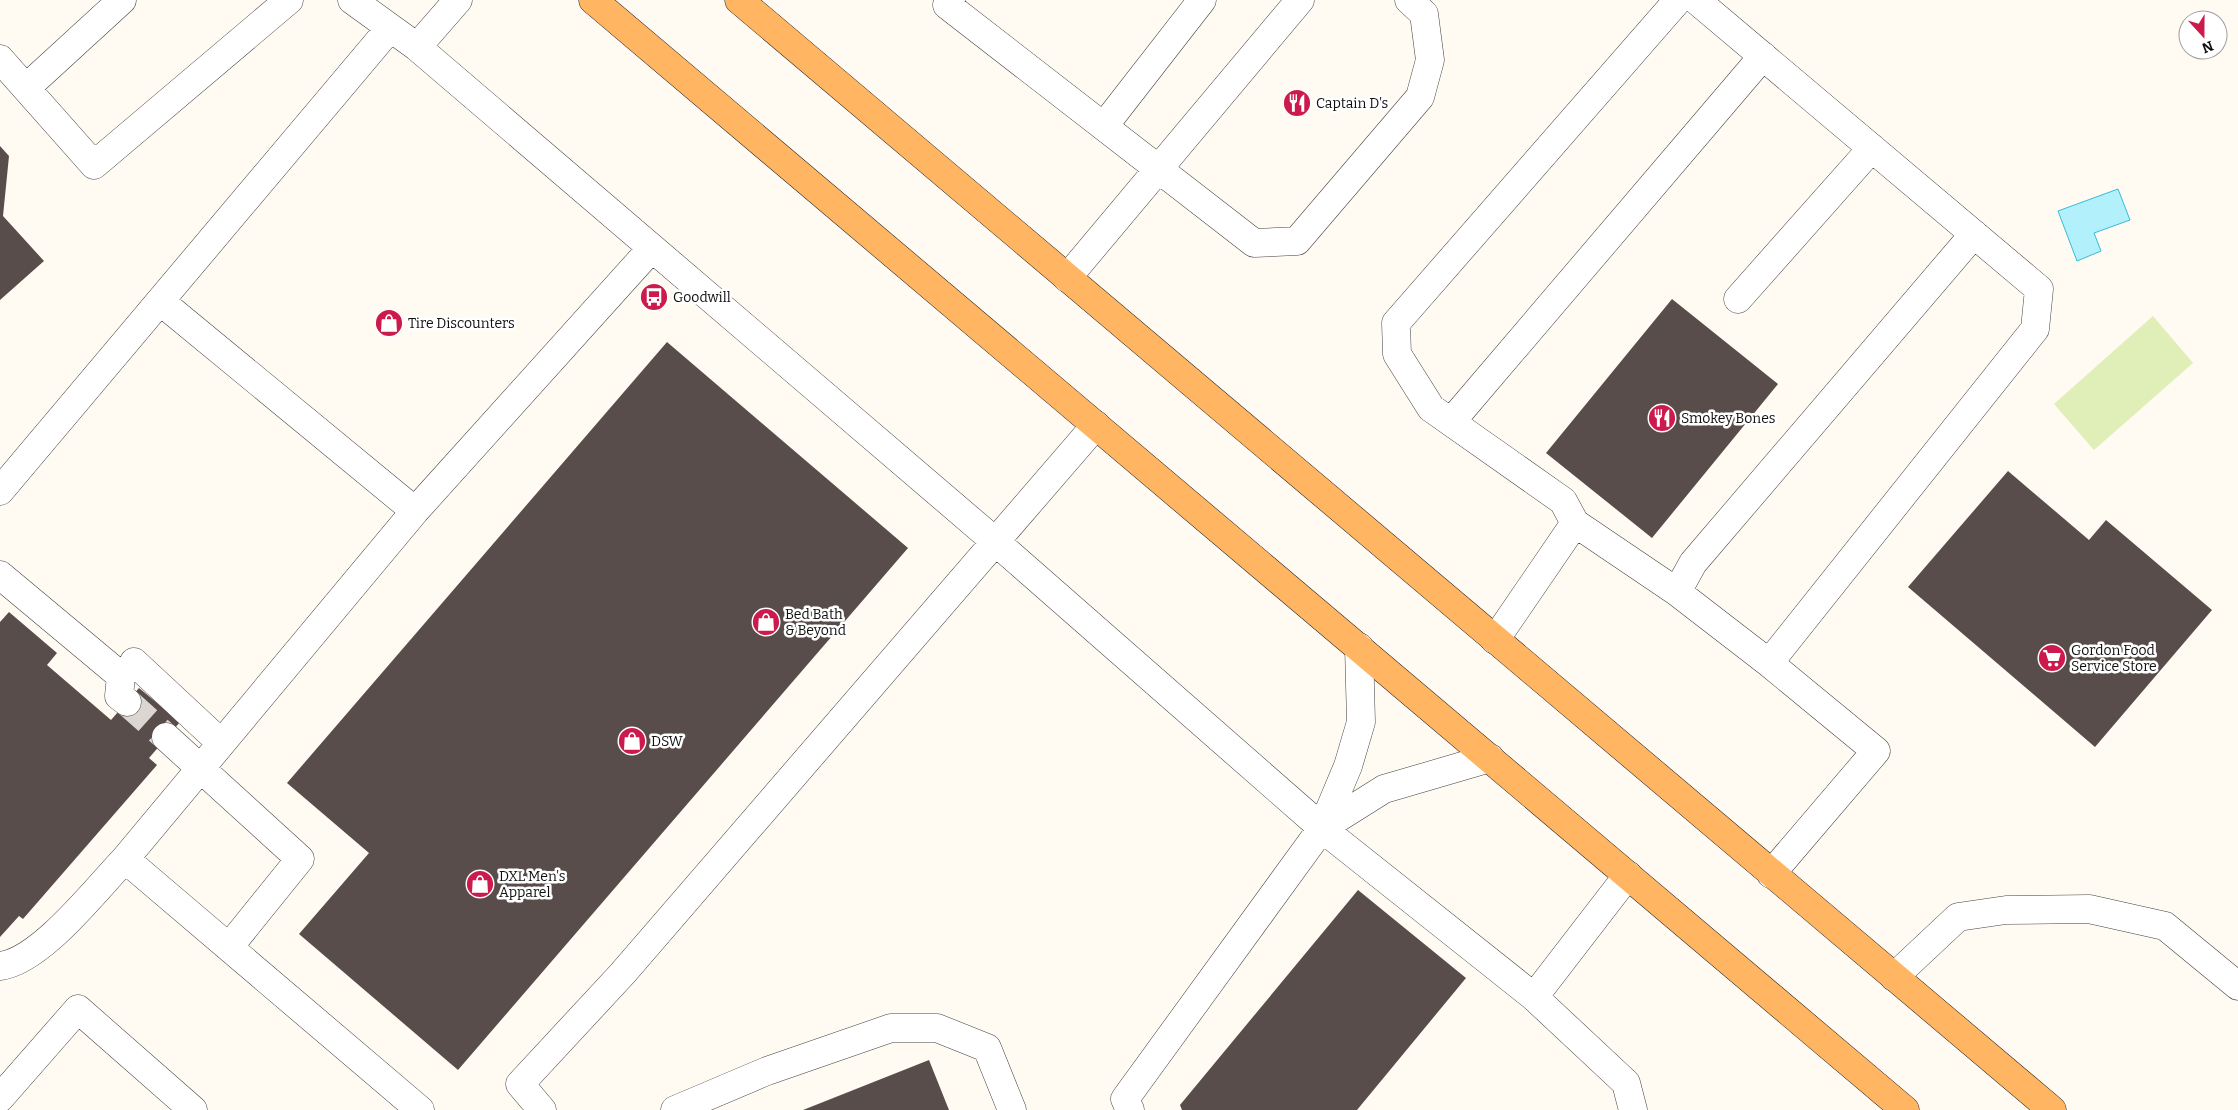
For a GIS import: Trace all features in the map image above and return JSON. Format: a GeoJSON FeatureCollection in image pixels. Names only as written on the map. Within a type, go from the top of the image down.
{"type":"FeatureCollection","features":[{"type":"Feature","properties":{"kind":"main road"},"geometry":{"type":"LineString","coordinates":[[592,0],[1905,1110]]}},
{"type":"Feature","properties":{"kind":"main road"},"geometry":{"type":"LineString","coordinates":[[739,0],[2052,1110]]}},
{"type":"Feature","properties":{"kind":"street"},"geometry":{"type":"LineString","coordinates":[[26,88],[122,0]]}},
{"type":"Feature","properties":{"kind":"street"},"geometry":{"type":"LineString","coordinates":[[0,60],[94,165],[289,0]]}},
{"type":"Feature","properties":{"kind":"street"},"geometry":{"type":"LineString","coordinates":[[352,0],[417,47],[997,543],[1322,828],[1534,997],[1626,1083],[1633,1110]]}},
{"type":"Feature","properties":{"kind":"street"},"geometry":{"type":"LineString","coordinates":[[417,47],[458,0]]}},
{"type":"Feature","properties":{"kind":"street"},"geometry":{"type":"LineString","coordinates":[[951,0],[948,5],[1254,243],[1297,241],[1420,97],[1430,60],[1424,14],[1409,0]]}},
{"type":"Feature","properties":{"kind":"street"},"geometry":{"type":"LineString","coordinates":[[1104,126],[1202,0]]}},
{"type":"Feature","properties":{"kind":"street"},"geometry":{"type":"LineString","coordinates":[[1067,278],[1300,0]]}},
{"type":"Feature","properties":{"kind":"street"},"geometry":{"type":"LineString","coordinates":[[1678,0],[1396,323],[1397,354],[1432,408],[1563,501],[1575,523],[1677,592],[1876,752],[1771,874]]}},
{"type":"Feature","properties":{"kind":"street"},"geometry":{"type":"LineString","coordinates":[[1696,0],[2039,289],[2035,329],[1768,664]]}},
{"type":"Feature","properties":{"kind":"street"},"geometry":{"type":"LineString","coordinates":[[0,491],[390,28]]}},
{"type":"Feature","properties":{"kind":"street"},"geometry":{"type":"LineString","coordinates":[[1451,422],[1762,56]]}},
{"type":"Feature","properties":{"kind":"street"},"geometry":{"type":"LineString","coordinates":[[1738,299],[1872,148]]}},
{"type":"Feature","properties":{"kind":"street"},"geometry":{"type":"LineString","coordinates":[[1677,592],[1693,563],[1974,234]]}},
{"type":"Feature","properties":{"kind":"street"},"geometry":{"type":"LineString","coordinates":[[0,966],[7,965],[44,944],[124,859],[415,511],[652,248]]}},
{"type":"Feature","properties":{"kind":"street"},"geometry":{"type":"LineString","coordinates":[[160,301],[415,511]]}},
{"type":"Feature","properties":{"kind":"street"},"geometry":{"type":"LineString","coordinates":[[542,1110],[520,1084],[624,973],[997,543],[1096,425]]}},
{"type":"Feature","properties":{"kind":"street"},"geometry":{"type":"LineString","coordinates":[[1495,640],[1575,523]]}},
{"type":"Feature","properties":{"kind":"street"},"geometry":{"type":"LineString","coordinates":[[0,575],[127,669],[220,742]]}},
{"type":"Feature","properties":{"kind":"street"},"geometry":{"type":"LineString","coordinates":[[1130,1110],[1125,1099],[1322,828],[1348,766],[1360,722],[1359,647]]}},
{"type":"Feature","properties":{"kind":"street"},"geometry":{"type":"LineString","coordinates":[[127,669],[119,696],[127,702]]}},
{"type":"Feature","properties":{"kind":"street"},"geometry":{"type":"LineString","coordinates":[[166,737],[300,859],[229,947]]}},
{"type":"Feature","properties":{"kind":"street"},"geometry":{"type":"LineString","coordinates":[[1322,828],[1384,790],[1490,758]]}},
{"type":"Feature","properties":{"kind":"street"},"geometry":{"type":"LineString","coordinates":[[124,859],[420,1110]]}},
{"type":"Feature","properties":{"kind":"street"},"geometry":{"type":"LineString","coordinates":[[1534,997],[1628,875]]}},
{"type":"Feature","properties":{"kind":"street"},"geometry":{"type":"LineString","coordinates":[[1894,977],[1958,917],[2006,910],[2089,909],[2165,926],[2238,986]]}},
{"type":"Feature","properties":{"kind":"street"},"geometry":{"type":"LineString","coordinates":[[0,1098],[78,1009],[193,1110]]}},
{"type":"Feature","properties":{"kind":"street"},"geometry":{"type":"LineString","coordinates":[[675,1110],[767,1072],[891,1028],[937,1028],[987,1048],[1012,1110]]}},
{"type":"Feature","properties":{"kind":"green space"},"geometry":{"type":"Polygon","coordinates":[[[2153,316],[2193,363],[2094,450],[2054,404],[2153,316]]]}},
{"type":"Feature","properties":{"kind":"water"},"geometry":{"type":"Polygon","coordinates":[[[2118,189],[2130,220],[2094,233],[2101,251],[2077,261],[2058,211],[2118,189]]]}},
{"type":"Feature","properties":{"kind":"building"},"geometry":{"type":"Polygon","coordinates":[[[0,146],[9,156],[3,216],[44,261],[0,300],[0,146]]]}},
{"type":"Feature","properties":{"kind":"building","name":"Smokey Bones"},"geometry":{"type":"Polygon","coordinates":[[[1672,299],[1778,384],[1652,538],[1546,453],[1672,299]]]}},
{"type":"Feature","properties":{"kind":"building"},"geometry":{"type":"Polygon","coordinates":[[[667,342],[908,548],[458,1070],[299,934],[369,853],[287,783],[667,342]]]}},
{"type":"Feature","properties":{"kind":"building"},"geometry":{"type":"Polygon","coordinates":[[[2008,471],[2089,540],[2106,520],[2212,610],[2095,747],[1908,587],[2008,471]]]}},
{"type":"Feature","properties":{"kind":"building"},"geometry":{"type":"Polygon","coordinates":[[[9,612],[57,653],[47,665],[111,720],[139,688],[180,722],[149,758],[157,765],[23,919],[19,916],[0,937],[0,622],[9,612]]]}},
{"type":"Feature","properties":{"kind":"building"},"geometry":{"type":"Polygon","coordinates":[[[1358,890],[1466,978],[1357,1110],[1182,1110],[1180,1105],[1358,890]]]}},
{"type":"Feature","properties":{"kind":"building"},"geometry":{"type":"Polygon","coordinates":[[[929,1060],[949,1110],[803,1110],[929,1060]]]}},
{"type":"Feature","properties":{"kind":"tunnel"},"geometry":{"type":"LineString","coordinates":[[127,702],[166,737]]}},
{"type":"Feature","properties":{"kind":"place","name":"Captain D's"},"geometry":{"type":"Point","coordinates":[1297,103]}},
{"type":"Feature","properties":{"kind":"place","name":"Goodwill"},"geometry":{"type":"Point","coordinates":[654,297]}},
{"type":"Feature","properties":{"kind":"place","name":"Tire Discounters"},"geometry":{"type":"Point","coordinates":[389,323]}},
{"type":"Feature","properties":{"kind":"place","name":"Smokey Bones"},"geometry":{"type":"Point","coordinates":[1662,418]}},
{"type":"Feature","properties":{"kind":"place","name":"Bed Bath & Beyond"},"geometry":{"type":"Point","coordinates":[766,622]}},
{"type":"Feature","properties":{"kind":"place","name":"Gordon Food Service Store"},"geometry":{"type":"Point","coordinates":[2052,658]}},
{"type":"Feature","properties":{"kind":"place","name":"DSW"},"geometry":{"type":"Point","coordinates":[632,741]}},
{"type":"Feature","properties":{"kind":"place","name":"DXL Men's Apparel"},"geometry":{"type":"Point","coordinates":[480,884]}}]}
